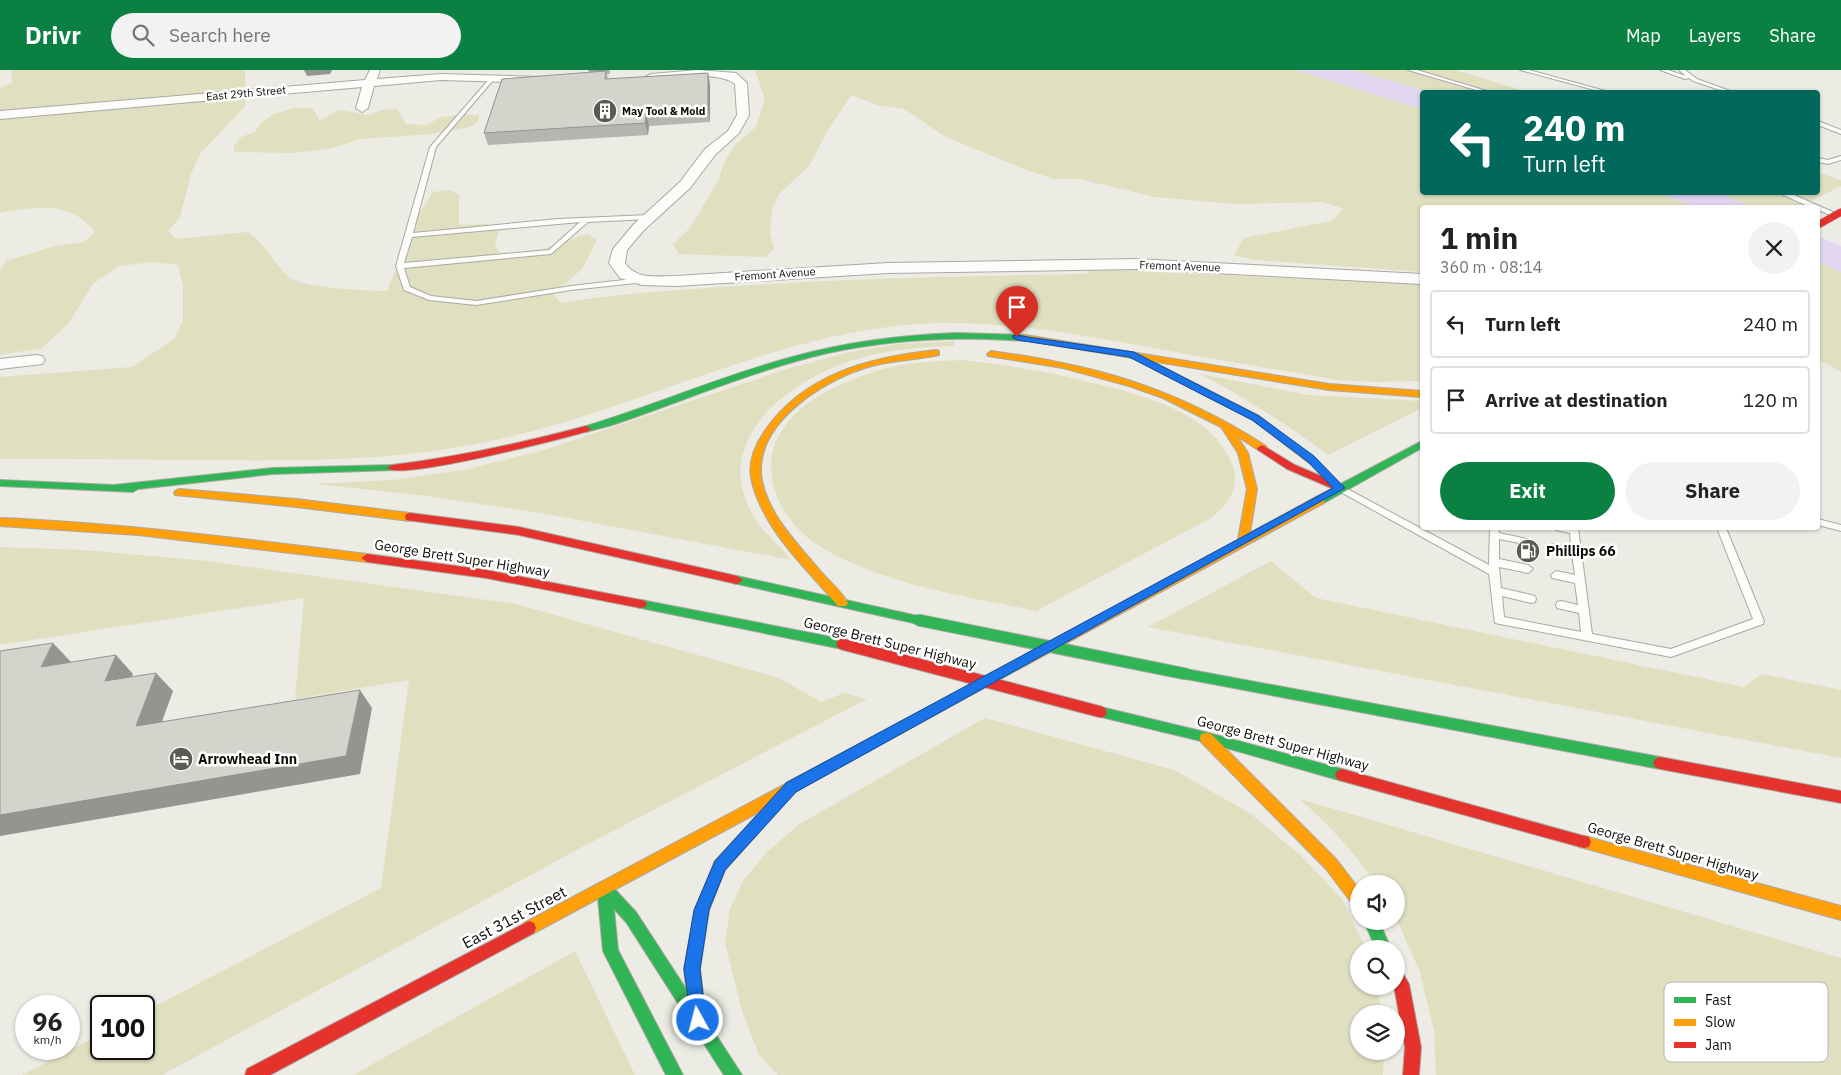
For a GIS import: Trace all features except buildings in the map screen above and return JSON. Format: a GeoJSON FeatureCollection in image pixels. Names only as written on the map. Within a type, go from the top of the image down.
{"type":"FeatureCollection","features":[{"type":"Feature","properties":{"kind":"main road"},"geometry":{"type":"LineString","coordinates":[[1820,224],[1841,212]]}},
{"type":"Feature","properties":{"kind":"main road"},"geometry":{"type":"LineString","coordinates":[[114,488],[273,471],[360,470],[424,465],[506,450],[600,425],[764,368],[821,352],[914,336],[988,335],[1036,339],[1329,387],[1420,394]]}},
{"type":"Feature","properties":{"kind":"main road"},"geometry":{"type":"LineString","coordinates":[[842,603],[774,517],[758,489],[755,459],[766,435],[794,402],[828,379],[867,364],[914,354],[944,353]]}},
{"type":"Feature","properties":{"kind":"main road"},"geometry":{"type":"LineString","coordinates":[[982,353],[1025,357],[1093,370],[1162,392],[1222,421],[1292,467],[1340,488]]}},
{"type":"Feature","properties":{"kind":"main road"},"geometry":{"type":"LineString","coordinates":[[1131,354],[1256,418],[1310,459],[1340,488]]}},
{"type":"Feature","properties":{"kind":"main road"},"geometry":{"type":"LineString","coordinates":[[1222,421],[1243,453],[1252,489],[1243,542]]}},
{"type":"Feature","properties":{"kind":"main road","name":"East 31st Street"},"geometry":{"type":"LineString","coordinates":[[253,1075],[604,888],[1420,445]]}},
{"type":"Feature","properties":{"kind":"main road","name":"George Brett Super Highway"},"geometry":{"type":"LineString","coordinates":[[0,483],[114,488],[296,502],[519,531],[918,620],[1186,674],[1841,797]]}},
{"type":"Feature","properties":{"kind":"main road","name":"George Brett Super Highway"},"geometry":{"type":"LineString","coordinates":[[0,522],[43,523],[180,534],[486,574],[842,644],[1101,712],[1205,737],[1841,913]]}},
{"type":"Feature","properties":{"kind":"main road"},"geometry":{"type":"LineString","coordinates":[[1205,737],[1331,864],[1350,889]]}},
{"type":"Feature","properties":{"kind":"main road"},"geometry":{"type":"LineString","coordinates":[[698,1020],[692,969],[702,910],[720,866],[791,787]]}},
{"type":"Feature","properties":{"kind":"main road"},"geometry":{"type":"LineString","coordinates":[[604,888],[631,917],[734,1075]]}},
{"type":"Feature","properties":{"kind":"main road"},"geometry":{"type":"LineString","coordinates":[[604,888],[611,950],[675,1075]]}},
{"type":"Feature","properties":{"kind":"main road"},"geometry":{"type":"LineString","coordinates":[[1403,995],[1414,1047],[1411,1075]]}},
{"type":"Feature","properties":{"kind":"street"},"geometry":{"type":"LineString","coordinates":[[362,108],[375,70]]}},
{"type":"Feature","properties":{"kind":"street"},"geometry":{"type":"LineString","coordinates":[[639,78],[716,72],[732,75],[741,83],[743,100],[743,115],[733,133],[710,152],[685,185],[649,217],[620,248],[617,263],[625,275],[642,280]]}},
{"type":"Feature","properties":{"kind":"street","name":"East 29th Street"},"geometry":{"type":"LineString","coordinates":[[0,115],[455,76],[492,78]]}},
{"type":"Feature","properties":{"kind":"street"},"geometry":{"type":"LineString","coordinates":[[492,78],[554,81]]}},
{"type":"Feature","properties":{"kind":"street","name":"Fremont Avenue"},"geometry":{"type":"LineString","coordinates":[[642,280],[888,268],[1100,264],[1209,267],[1420,279]]}},
{"type":"Feature","properties":{"kind":"street"},"geometry":{"type":"LineString","coordinates":[[0,364],[36,360]]}},
{"type":"Feature","properties":{"kind":"lane"},"geometry":{"type":"LineString","coordinates":[[1411,70],[1480,90]]}},
{"type":"Feature","properties":{"kind":"lane"},"geometry":{"type":"LineString","coordinates":[[1523,70],[1598,90]]}},
{"type":"Feature","properties":{"kind":"lane"},"geometry":{"type":"LineString","coordinates":[[1663,70],[1724,90]]}},
{"type":"Feature","properties":{"kind":"lane"},"geometry":{"type":"LineString","coordinates":[[1682,70],[1695,80]]}},
{"type":"Feature","properties":{"kind":"lane"},"geometry":{"type":"LineString","coordinates":[[492,78],[432,147],[400,266],[407,288],[429,298],[476,303],[571,288],[642,280]]}},
{"type":"Feature","properties":{"kind":"lane"},"geometry":{"type":"LineString","coordinates":[[1820,124],[1840,131]]}},
{"type":"Feature","properties":{"kind":"lane"},"geometry":{"type":"LineString","coordinates":[[1820,160],[1828,162],[1841,158]]}},
{"type":"Feature","properties":{"kind":"lane"},"geometry":{"type":"LineString","coordinates":[[1787,195],[1812,205]]}},
{"type":"Feature","properties":{"kind":"lane"},"geometry":{"type":"LineString","coordinates":[[1820,208],[1841,217]]}},
{"type":"Feature","properties":{"kind":"lane"},"geometry":{"type":"LineString","coordinates":[[408,235],[586,220],[649,217]]}},
{"type":"Feature","properties":{"kind":"lane"},"geometry":{"type":"LineString","coordinates":[[400,266],[551,252],[586,220]]}},
{"type":"Feature","properties":{"kind":"lane"},"geometry":{"type":"LineString","coordinates":[[1340,488],[1420,529]]}},
{"type":"Feature","properties":{"kind":"lane"},"geometry":{"type":"LineString","coordinates":[[1820,523],[1841,528]]}},
{"type":"Feature","properties":{"kind":"lane"},"geometry":{"type":"LineString","coordinates":[[1422,530],[1494,567],[1528,569]]}},
{"type":"Feature","properties":{"kind":"lane"},"geometry":{"type":"LineString","coordinates":[[1574,530],[1587,637]]}},
{"type":"Feature","properties":{"kind":"lane"},"geometry":{"type":"LineString","coordinates":[[1524,541],[1494,531],[1494,567],[1499,620],[1671,653],[1758,621],[1723,530]]}},
{"type":"Feature","properties":{"kind":"lane"},"geometry":{"type":"LineString","coordinates":[[1552,547],[1577,551]]}},
{"type":"Feature","properties":{"kind":"lane"},"geometry":{"type":"LineString","coordinates":[[1556,575],[1581,580]]}},
{"type":"Feature","properties":{"kind":"lane"},"geometry":{"type":"LineString","coordinates":[[1496,591],[1531,599]]}},
{"type":"Feature","properties":{"kind":"lane"},"geometry":{"type":"LineString","coordinates":[[1561,606],[1584,610]]}},
{"type":"Feature","properties":{"kind":"green space"},"geometry":{"type":"Polygon","coordinates":[[[11,70],[245,70],[245,106],[200,154],[191,174],[180,217],[168,231],[176,239],[248,232],[289,277],[307,284],[387,291],[418,215],[433,192],[450,190],[459,195],[459,225],[487,224],[499,229],[495,244],[501,257],[524,258],[562,241],[588,234],[597,240],[582,269],[553,294],[561,303],[672,290],[869,279],[1087,274],[1090,269],[1420,284],[1420,381],[1375,382],[1338,380],[1088,336],[1013,326],[939,323],[883,328],[827,338],[773,352],[558,424],[504,438],[427,452],[314,460],[0,459],[0,377],[132,367],[174,339],[183,320],[183,286],[178,265],[154,262],[118,266],[93,284],[68,324],[42,348],[0,355],[0,271],[6,261],[51,247],[84,242],[95,232],[75,215],[63,210],[39,208],[0,213],[0,88],[12,82],[11,70]]]}},
{"type":"Feature","properties":{"kind":"green space"},"geometry":{"type":"Polygon","coordinates":[[[755,70],[1295,70],[1420,108],[1420,195],[1664,195],[1691,205],[1420,205],[1420,272],[1255,260],[1234,255],[1244,238],[1331,221],[1344,209],[1322,202],[1234,204],[1155,197],[1079,179],[1054,179],[1024,169],[944,136],[904,109],[876,105],[851,95],[827,132],[809,166],[779,194],[772,210],[770,233],[774,249],[765,257],[679,254],[673,244],[690,228],[719,179],[723,165],[734,146],[756,127],[765,99],[755,70]]]}},
{"type":"Feature","properties":{"kind":"green space"},"geometry":{"type":"Polygon","coordinates":[[[1351,70],[1455,70],[1521,90],[1423,90],[1351,70]]]}},
{"type":"Feature","properties":{"kind":"green space"},"geometry":{"type":"Polygon","coordinates":[[[294,108],[312,108],[319,121],[339,110],[369,115],[382,110],[397,109],[406,124],[425,125],[442,117],[464,114],[479,115],[478,122],[470,127],[432,134],[360,139],[333,148],[294,153],[234,152],[234,146],[241,137],[255,132],[262,122],[274,114],[294,108]]]}},
{"type":"Feature","properties":{"kind":"green space"},"geometry":{"type":"Polygon","coordinates":[[[1820,173],[1841,180],[1841,186],[1803,205],[1747,205],[1723,195],[1820,195],[1820,173]]]}},
{"type":"Feature","properties":{"kind":"green space"},"geometry":{"type":"Polygon","coordinates":[[[1820,262],[1841,272],[1841,372],[1820,360],[1820,262]]]}},
{"type":"Feature","properties":{"kind":"green space"},"geometry":{"type":"Polygon","coordinates":[[[955,341],[954,346],[897,350],[869,355],[842,364],[819,374],[796,388],[776,404],[759,422],[747,443],[741,466],[743,490],[758,523],[791,560],[546,514],[428,496],[315,484],[393,480],[464,470],[544,450],[787,369],[850,352],[898,344],[955,341]]]}},
{"type":"Feature","properties":{"kind":"green space"},"geometry":{"type":"Polygon","coordinates":[[[963,360],[1024,368],[1064,376],[1124,391],[1175,409],[1204,427],[1224,449],[1234,470],[1235,478],[1232,493],[1223,507],[1211,518],[1036,611],[951,594],[895,579],[867,570],[841,558],[809,539],[789,518],[775,493],[773,484],[772,460],[778,439],[790,420],[806,405],[826,392],[870,373],[909,364],[963,360]]]}},
{"type":"Feature","properties":{"kind":"green space"},"geometry":{"type":"Polygon","coordinates":[[[1200,374],[1308,395],[1420,401],[1420,409],[1328,455],[1266,412],[1200,374]]]}},
{"type":"Feature","properties":{"kind":"green space"},"geometry":{"type":"Polygon","coordinates":[[[0,547],[83,550],[208,561],[516,604],[779,678],[821,702],[844,693],[867,699],[588,844],[162,1075],[22,1075],[51,1060],[80,1060],[80,1045],[90,1040],[90,1060],[155,1060],[155,1006],[381,888],[409,680],[295,699],[304,598],[0,645],[0,547]]]}},
{"type":"Feature","properties":{"kind":"green space"},"geometry":{"type":"Polygon","coordinates":[[[1271,561],[1316,598],[1744,687],[1762,674],[1841,690],[1841,758],[1148,627],[1271,561]]]}},
{"type":"Feature","properties":{"kind":"green space"},"geometry":{"type":"Polygon","coordinates":[[[985,718],[1174,770],[1251,814],[1300,855],[1342,899],[1350,916],[1350,930],[1357,930],[1362,940],[1350,940],[1350,995],[1379,995],[1380,1005],[1350,1005],[1350,1060],[1384,1060],[1383,1075],[778,1075],[759,1055],[742,1011],[725,943],[730,909],[743,881],[766,853],[798,825],[985,718]]]}},
{"type":"Feature","properties":{"kind":"green space"},"geometry":{"type":"Polygon","coordinates":[[[1300,799],[1841,958],[1841,1075],[1436,1075],[1434,1031],[1420,972],[1401,930],[1405,930],[1405,875],[1370,875],[1340,839],[1300,799]]]}},
{"type":"Feature","properties":{"kind":"green space"},"geometry":{"type":"Polygon","coordinates":[[[575,951],[635,1075],[353,1075],[575,951]]]}},
{"type":"Feature","properties":{"kind":"shaded area"},"geometry":{"type":"Polygon","coordinates":[[[1295,70],[1351,70],[1423,90],[1420,90],[1420,108],[1295,70]]]}},
{"type":"Feature","properties":{"kind":"shaded area"},"geometry":{"type":"Polygon","coordinates":[[[1664,195],[1723,195],[1747,205],[1691,205],[1664,195]]]}},
{"type":"Feature","properties":{"kind":"shaded area"},"geometry":{"type":"Polygon","coordinates":[[[1820,237],[1841,246],[1841,272],[1820,262],[1820,237]]]}},
{"type":"Feature","properties":{"kind":"traffic: fast"},"geometry":{"type":"LineString","coordinates":[[586,429],[630,416],[762,369],[795,359],[860,344],[957,335],[1025,338]]}},
{"type":"Feature","properties":{"kind":"traffic: fast"},"geometry":{"type":"LineString","coordinates":[[1320,500],[1420,445]]}},
{"type":"Feature","properties":{"kind":"traffic: fast"},"geometry":{"type":"LineString","coordinates":[[114,488],[273,471],[392,468]]}},
{"type":"Feature","properties":{"kind":"traffic: fast"},"geometry":{"type":"LineString","coordinates":[[0,483],[133,489]]}},
{"type":"Feature","properties":{"kind":"traffic: fast"},"geometry":{"type":"LineString","coordinates":[[737,580],[918,620]]}},
{"type":"Feature","properties":{"kind":"traffic: fast"},"geometry":{"type":"LineString","coordinates":[[641,604],[842,644]]}},
{"type":"Feature","properties":{"kind":"traffic: fast"},"geometry":{"type":"LineString","coordinates":[[918,620],[1186,674]]}},
{"type":"Feature","properties":{"kind":"traffic: fast"},"geometry":{"type":"LineString","coordinates":[[791,787],[1024,661]]}},
{"type":"Feature","properties":{"kind":"traffic: fast"},"geometry":{"type":"LineString","coordinates":[[1186,674],[1660,763]]}},
{"type":"Feature","properties":{"kind":"traffic: fast"},"geometry":{"type":"LineString","coordinates":[[1101,712],[1205,737],[1342,775]]}},
{"type":"Feature","properties":{"kind":"traffic: fast"},"geometry":{"type":"LineString","coordinates":[[604,888],[631,917],[734,1075]]}},
{"type":"Feature","properties":{"kind":"traffic: fast"},"geometry":{"type":"LineString","coordinates":[[604,888],[611,951],[675,1075]]}},
{"type":"Feature","properties":{"kind":"traffic: fast"},"geometry":{"type":"LineString","coordinates":[[1375,930],[1380,940]]}},
{"type":"Feature","properties":{"kind":"traffic: slow"},"geometry":{"type":"LineString","coordinates":[[1025,338],[1329,387],[1420,394]]}},
{"type":"Feature","properties":{"kind":"traffic: slow"},"geometry":{"type":"LineString","coordinates":[[842,603],[793,546],[771,515],[757,483],[755,467],[762,444],[775,424],[791,406],[828,380],[868,364],[912,355],[936,353]]}},
{"type":"Feature","properties":{"kind":"traffic: slow"},"geometry":{"type":"LineString","coordinates":[[991,354],[1063,365],[1132,384],[1166,396],[1199,411],[1231,428],[1262,448]]}},
{"type":"Feature","properties":{"kind":"traffic: slow"},"geometry":{"type":"LineString","coordinates":[[1157,367],[1256,418],[1313,461]]}},
{"type":"Feature","properties":{"kind":"traffic: slow"},"geometry":{"type":"LineString","coordinates":[[1226,427],[1243,453],[1252,489],[1243,541]]}},
{"type":"Feature","properties":{"kind":"traffic: slow"},"geometry":{"type":"LineString","coordinates":[[179,493],[296,503],[410,517]]}},
{"type":"Feature","properties":{"kind":"traffic: slow"},"geometry":{"type":"LineString","coordinates":[[1024,661],[1320,500]]}},
{"type":"Feature","properties":{"kind":"traffic: slow"},"geometry":{"type":"LineString","coordinates":[[0,522],[138,531],[367,558]]}},
{"type":"Feature","properties":{"kind":"traffic: slow"},"geometry":{"type":"LineString","coordinates":[[1206,738],[1331,864],[1350,889]]}},
{"type":"Feature","properties":{"kind":"traffic: slow"},"geometry":{"type":"LineString","coordinates":[[698,1020],[692,969],[702,910],[720,866],[791,787]]}},
{"type":"Feature","properties":{"kind":"traffic: slow"},"geometry":{"type":"LineString","coordinates":[[529,928],[781,793]]}},
{"type":"Feature","properties":{"kind":"traffic: slow"},"geometry":{"type":"LineString","coordinates":[[1584,842],[1841,913]]}},
{"type":"Feature","properties":{"kind":"traffic: jam"},"geometry":{"type":"LineString","coordinates":[[1820,224],[1841,212]]}},
{"type":"Feature","properties":{"kind":"traffic: jam"},"geometry":{"type":"LineString","coordinates":[[392,468],[466,458],[586,429]]}},
{"type":"Feature","properties":{"kind":"traffic: jam"},"geometry":{"type":"LineString","coordinates":[[1262,448],[1291,467],[1340,488]]}},
{"type":"Feature","properties":{"kind":"traffic: jam"},"geometry":{"type":"LineString","coordinates":[[410,517],[519,531],[737,580]]}},
{"type":"Feature","properties":{"kind":"traffic: jam"},"geometry":{"type":"LineString","coordinates":[[367,558],[486,574],[641,604]]}},
{"type":"Feature","properties":{"kind":"traffic: jam"},"geometry":{"type":"LineString","coordinates":[[842,644],[1101,712]]}},
{"type":"Feature","properties":{"kind":"traffic: jam"},"geometry":{"type":"LineString","coordinates":[[1660,763],[1841,797]]}},
{"type":"Feature","properties":{"kind":"traffic: jam"},"geometry":{"type":"LineString","coordinates":[[1342,775],[1584,842]]}},
{"type":"Feature","properties":{"kind":"traffic: jam"},"geometry":{"type":"LineString","coordinates":[[253,1075],[529,928]]}},
{"type":"Feature","properties":{"kind":"traffic: jam"},"geometry":{"type":"LineString","coordinates":[[1403,995],[1413,1047],[1411,1075]]}},
{"type":"Feature","properties":{"kind":"place","name":"May Tool & Mold"},"geometry":{"type":"Point","coordinates":[605,111]}},
{"type":"Feature","properties":{"kind":"place","name":"Phillips 66"},"geometry":{"type":"Point","coordinates":[1528,551]}},
{"type":"Feature","properties":{"kind":"place","name":"Arrowhead Inn"},"geometry":{"type":"Point","coordinates":[181,759]}},
{"type":"Feature","properties":{"kind":"route"},"geometry":{"type":"LineString","coordinates":[[698,1020],[692,969],[702,910],[720,866],[791,787],[1340,488],[1310,459],[1256,418],[1131,354],[1017,337]]}}]}
